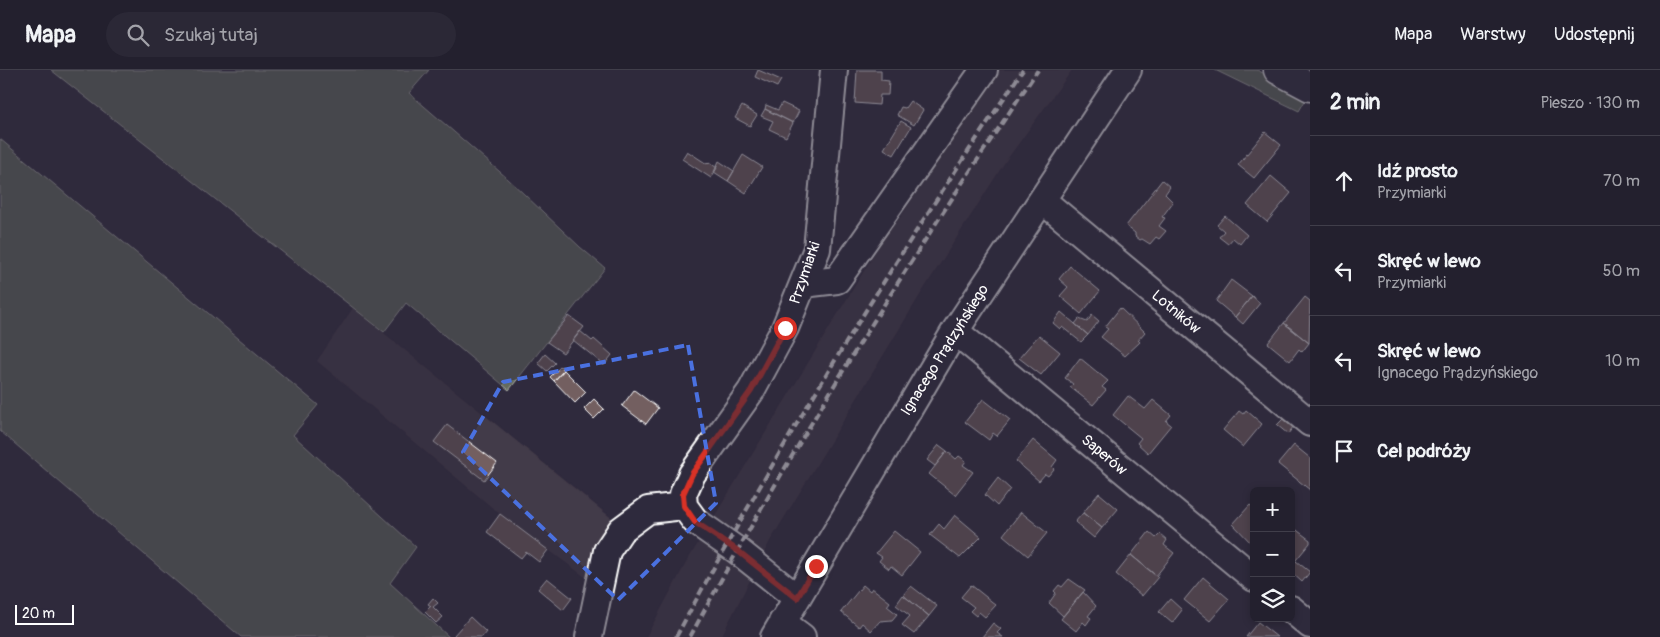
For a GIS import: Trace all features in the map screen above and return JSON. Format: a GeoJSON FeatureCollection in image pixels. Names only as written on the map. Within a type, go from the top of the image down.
{"type":"FeatureCollection","features":[{"type":"Feature","properties":{"kind":"main road"},"geometry":{"type":"LineString","coordinates":[[1278,70],[1310,87]]}},
{"type":"Feature","properties":{"kind":"street","name":"Przymiarki"},"geometry":{"type":"LineString","coordinates":[[684,506],[683,494],[692,474],[751,391],[785,328],[817,249],[834,70]]}},
{"type":"Feature","properties":{"kind":"street"},"geometry":{"type":"LineString","coordinates":[[803,284],[837,280],[984,70]]}},
{"type":"Feature","properties":{"kind":"street","name":"Ignacego Prądzyńskiego"},"geometry":{"type":"LineString","coordinates":[[786,632],[797,598],[954,331],[1128,70]]}},
{"type":"Feature","properties":{"kind":"street","name":"Lotników"},"geometry":{"type":"LineString","coordinates":[[1042,200],[1310,424]]}},
{"type":"Feature","properties":{"kind":"street","name":"Saperów"},"geometry":{"type":"LineString","coordinates":[[954,331],[1253,577]]}},
{"type":"Feature","properties":{"kind":"street"},"geometry":{"type":"LineString","coordinates":[[589,637],[607,551],[621,530],[648,510],[684,506],[695,522],[738,551],[797,598]]}},
{"type":"Feature","properties":{"kind":"street"},"geometry":{"type":"LineString","coordinates":[[1295,612],[1310,625]]}},
{"type":"Feature","properties":{"kind":"highlighted area"},"geometry":{"type":"Polygon","coordinates":[[[688,345],[716,503],[618,600],[463,452],[503,382],[688,345]]]}},
{"type":"Feature","properties":{"kind":"shaded area"},"geometry":{"type":"Polygon","coordinates":[[[999,70],[1072,70],[1005,162],[920,295],[770,541],[721,637],[646,637],[686,563],[889,230],[900,218],[999,70]]]}},
{"type":"Feature","properties":{"kind":"shaded area"},"geometry":{"type":"Polygon","coordinates":[[[353,308],[615,521],[592,582],[500,514],[317,361],[353,308]]]}},
{"type":"Feature","properties":{"kind":"green space"},"geometry":{"type":"Polygon","coordinates":[[[51,70],[429,70],[409,93],[507,178],[605,268],[509,390],[406,303],[384,332],[51,70]]]}},
{"type":"Feature","properties":{"kind":"green space"},"geometry":{"type":"Polygon","coordinates":[[[1215,70],[1257,70],[1306,95],[1306,99],[1299,111],[1215,70]]]}},
{"type":"Feature","properties":{"kind":"green space"},"geometry":{"type":"Polygon","coordinates":[[[0,139],[318,405],[293,435],[416,547],[390,583],[449,637],[241,637],[0,431],[0,139]]]}},
{"type":"Feature","properties":{"kind":"building"},"geometry":{"type":"Polygon","coordinates":[[[758,70],[781,80],[777,87],[755,77],[758,70]]]}},
{"type":"Feature","properties":{"kind":"building"},"geometry":{"type":"Polygon","coordinates":[[[857,70],[881,70],[881,80],[889,81],[888,95],[880,95],[879,105],[855,103],[857,70]]]}},
{"type":"Feature","properties":{"kind":"building"},"geometry":{"type":"Polygon","coordinates":[[[910,101],[923,110],[914,125],[897,115],[901,107],[905,108],[910,101]]]}},
{"type":"Feature","properties":{"kind":"building"},"geometry":{"type":"Polygon","coordinates":[[[782,103],[799,111],[793,123],[765,109],[766,105],[778,110],[782,103]]]}},
{"type":"Feature","properties":{"kind":"building"},"geometry":{"type":"Polygon","coordinates":[[[742,106],[757,115],[750,126],[735,118],[742,106]]]}},
{"type":"Feature","properties":{"kind":"building"},"geometry":{"type":"Polygon","coordinates":[[[765,109],[793,123],[786,137],[769,129],[773,121],[761,116],[765,109]]]}},
{"type":"Feature","properties":{"kind":"building"},"geometry":{"type":"Polygon","coordinates":[[[901,121],[911,127],[894,155],[884,149],[901,121]]]}},
{"type":"Feature","properties":{"kind":"building"},"geometry":{"type":"Polygon","coordinates":[[[1265,132],[1281,145],[1254,178],[1238,165],[1265,132]]]}},
{"type":"Feature","properties":{"kind":"building"},"geometry":{"type":"Polygon","coordinates":[[[687,151],[717,168],[711,178],[682,159],[687,151]]]}},
{"type":"Feature","properties":{"kind":"building"},"geometry":{"type":"Polygon","coordinates":[[[743,155],[762,167],[746,193],[728,181],[743,155]]]}},
{"type":"Feature","properties":{"kind":"building"},"geometry":{"type":"Polygon","coordinates":[[[719,161],[734,171],[728,181],[714,172],[719,161]]]}},
{"type":"Feature","properties":{"kind":"building"},"geometry":{"type":"Polygon","coordinates":[[[1271,176],[1291,193],[1267,222],[1247,205],[1271,176]]]}},
{"type":"Feature","properties":{"kind":"building"},"geometry":{"type":"Polygon","coordinates":[[[1162,180],[1170,187],[1165,194],[1173,202],[1162,217],[1165,218],[1159,226],[1166,231],[1159,239],[1156,237],[1150,244],[1142,239],[1140,240],[1126,226],[1162,180]]]}},
{"type":"Feature","properties":{"kind":"building"},"geometry":{"type":"Polygon","coordinates":[[[1225,216],[1247,235],[1240,244],[1233,238],[1228,244],[1219,237],[1224,231],[1217,225],[1225,216]]]}},
{"type":"Feature","properties":{"kind":"building"},"geometry":{"type":"Polygon","coordinates":[[[1070,266],[1100,291],[1081,314],[1060,296],[1068,287],[1059,279],[1070,266]]]}},
{"type":"Feature","properties":{"kind":"building"},"geometry":{"type":"Polygon","coordinates":[[[1231,280],[1252,296],[1235,317],[1216,301],[1231,280]]]}},
{"type":"Feature","properties":{"kind":"building"},"geometry":{"type":"Polygon","coordinates":[[[1252,296],[1260,303],[1243,324],[1235,317],[1252,296]]]}},
{"type":"Feature","properties":{"kind":"building"},"geometry":{"type":"Polygon","coordinates":[[[1305,297],[1310,301],[1309,343],[1284,323],[1305,297]]]}},
{"type":"Feature","properties":{"kind":"building"},"geometry":{"type":"Polygon","coordinates":[[[1120,308],[1145,332],[1138,340],[1140,342],[1125,356],[1101,337],[1108,329],[1105,327],[1120,308]]]}},
{"type":"Feature","properties":{"kind":"building"},"geometry":{"type":"Polygon","coordinates":[[[1061,312],[1088,335],[1081,342],[1062,327],[1060,329],[1053,323],[1061,312]]]}},
{"type":"Feature","properties":{"kind":"building"},"geometry":{"type":"Polygon","coordinates":[[[1092,315],[1099,321],[1088,335],[1075,324],[1079,319],[1087,322],[1092,315]]]}},
{"type":"Feature","properties":{"kind":"building"},"geometry":{"type":"Polygon","coordinates":[[[569,316],[584,327],[563,353],[547,342],[569,316]]]}},
{"type":"Feature","properties":{"kind":"building"},"geometry":{"type":"Polygon","coordinates":[[[1284,323],[1309,343],[1302,352],[1299,349],[1290,361],[1268,343],[1284,323]]]}},
{"type":"Feature","properties":{"kind":"building"},"geometry":{"type":"Polygon","coordinates":[[[580,331],[592,341],[594,339],[612,355],[604,365],[573,340],[580,331]]]}},
{"type":"Feature","properties":{"kind":"building"},"geometry":{"type":"Polygon","coordinates":[[[1039,335],[1060,352],[1041,375],[1019,358],[1039,335]]]}},
{"type":"Feature","properties":{"kind":"building"},"geometry":{"type":"Polygon","coordinates":[[[545,354],[555,363],[547,371],[538,363],[545,354]]]}},
{"type":"Feature","properties":{"kind":"building"},"geometry":{"type":"Polygon","coordinates":[[[1080,358],[1108,381],[1102,387],[1106,390],[1093,405],[1070,387],[1073,384],[1065,378],[1080,358]]]}},
{"type":"Feature","properties":{"kind":"building"},"geometry":{"type":"Polygon","coordinates":[[[561,366],[564,370],[554,381],[550,377],[561,366]]]}},
{"type":"Feature","properties":{"kind":"building"},"geometry":{"type":"Polygon","coordinates":[[[564,370],[586,392],[575,403],[554,381],[564,370]]]}},
{"type":"Feature","properties":{"kind":"building"},"geometry":{"type":"Polygon","coordinates":[[[634,390],[658,408],[646,424],[622,406],[634,390]]]}},
{"type":"Feature","properties":{"kind":"building"},"geometry":{"type":"Polygon","coordinates":[[[1128,396],[1145,409],[1153,400],[1171,415],[1166,421],[1171,425],[1148,453],[1137,443],[1141,438],[1113,415],[1128,396]]]}},
{"type":"Feature","properties":{"kind":"building"},"geometry":{"type":"Polygon","coordinates":[[[594,399],[604,409],[594,419],[584,409],[594,399]]]}},
{"type":"Feature","properties":{"kind":"building"},"geometry":{"type":"Polygon","coordinates":[[[983,399],[1010,420],[997,436],[993,433],[989,440],[965,422],[983,399]]]}},
{"type":"Feature","properties":{"kind":"building"},"geometry":{"type":"Polygon","coordinates":[[[1246,410],[1262,424],[1243,447],[1223,430],[1239,411],[1243,414],[1246,410]]]}},
{"type":"Feature","properties":{"kind":"building"},"geometry":{"type":"Polygon","coordinates":[[[1283,419],[1293,427],[1288,434],[1277,425],[1283,419]]]}},
{"type":"Feature","properties":{"kind":"building"},"geometry":{"type":"Polygon","coordinates":[[[447,425],[497,463],[484,480],[434,442],[447,425]]]}},
{"type":"Feature","properties":{"kind":"building"},"geometry":{"type":"Polygon","coordinates":[[[1033,440],[1057,460],[1052,467],[1054,469],[1048,476],[1045,474],[1039,481],[1016,461],[1033,440]]]}},
{"type":"Feature","properties":{"kind":"building"},"geometry":{"type":"Polygon","coordinates":[[[939,445],[947,451],[935,466],[927,460],[939,445]]]}},
{"type":"Feature","properties":{"kind":"building"},"geometry":{"type":"Polygon","coordinates":[[[1294,445],[1310,458],[1310,490],[1278,464],[1294,445]]]}},
{"type":"Feature","properties":{"kind":"building"},"geometry":{"type":"Polygon","coordinates":[[[947,451],[956,459],[959,456],[966,461],[963,465],[973,472],[955,495],[929,474],[947,451]]]}},
{"type":"Feature","properties":{"kind":"building"},"geometry":{"type":"Polygon","coordinates":[[[998,478],[1010,489],[997,506],[985,495],[998,478]]]}},
{"type":"Feature","properties":{"kind":"building"},"geometry":{"type":"Polygon","coordinates":[[[1099,493],[1118,509],[1102,528],[1083,513],[1099,493]]]}},
{"type":"Feature","properties":{"kind":"building"},"geometry":{"type":"Polygon","coordinates":[[[1250,505],[1250,542],[1233,524],[1250,505]]]}},
{"type":"Feature","properties":{"kind":"building"},"geometry":{"type":"Polygon","coordinates":[[[1021,512],[1047,533],[1028,556],[1003,535],[1021,512]]]}},
{"type":"Feature","properties":{"kind":"building"},"geometry":{"type":"Polygon","coordinates":[[[1083,513],[1102,528],[1094,538],[1075,522],[1083,513]]]}},
{"type":"Feature","properties":{"kind":"building"},"geometry":{"type":"Polygon","coordinates":[[[500,514],[548,550],[539,562],[526,552],[521,558],[487,532],[500,514]]]}},
{"type":"Feature","properties":{"kind":"building"},"geometry":{"type":"Polygon","coordinates":[[[955,515],[981,537],[960,558],[930,535],[939,524],[944,529],[955,515]]]}},
{"type":"Feature","properties":{"kind":"building"},"geometry":{"type":"Polygon","coordinates":[[[1295,529],[1310,540],[1310,543],[1295,561],[1295,529]]]}},
{"type":"Feature","properties":{"kind":"building"},"geometry":{"type":"Polygon","coordinates":[[[894,531],[920,552],[902,575],[891,566],[889,569],[879,561],[882,557],[876,553],[894,531]]]}},
{"type":"Feature","properties":{"kind":"building"},"geometry":{"type":"Polygon","coordinates":[[[1149,532],[1156,538],[1160,534],[1167,540],[1164,545],[1174,553],[1156,576],[1131,555],[1149,532]]]}},
{"type":"Feature","properties":{"kind":"building"},"geometry":{"type":"Polygon","coordinates":[[[1131,555],[1158,577],[1142,596],[1116,574],[1131,555]]]}},
{"type":"Feature","properties":{"kind":"building"},"geometry":{"type":"Polygon","coordinates":[[[1295,562],[1310,572],[1302,582],[1295,576],[1295,562]]]}},
{"type":"Feature","properties":{"kind":"building"},"geometry":{"type":"Polygon","coordinates":[[[1203,577],[1229,599],[1210,621],[1184,600],[1203,577]]]}},
{"type":"Feature","properties":{"kind":"building"},"geometry":{"type":"Polygon","coordinates":[[[547,578],[572,598],[563,610],[538,589],[547,578]]]}},
{"type":"Feature","properties":{"kind":"building"},"geometry":{"type":"Polygon","coordinates":[[[1069,579],[1085,590],[1063,616],[1049,603],[1059,585],[1062,587],[1069,579]]]}},
{"type":"Feature","properties":{"kind":"building"},"geometry":{"type":"Polygon","coordinates":[[[863,585],[870,591],[872,588],[890,602],[887,606],[897,614],[892,620],[880,621],[871,631],[862,623],[859,627],[841,612],[863,585]]]}},
{"type":"Feature","properties":{"kind":"building"},"geometry":{"type":"Polygon","coordinates":[[[971,585],[996,605],[985,617],[979,612],[976,616],[970,611],[974,607],[961,597],[971,585]]]}},
{"type":"Feature","properties":{"kind":"building"},"geometry":{"type":"Polygon","coordinates":[[[911,586],[937,606],[929,616],[903,595],[911,586]]]}},
{"type":"Feature","properties":{"kind":"building"},"geometry":{"type":"Polygon","coordinates":[[[1083,592],[1096,606],[1088,616],[1091,618],[1086,625],[1083,622],[1076,631],[1061,619],[1083,592]]]}},
{"type":"Feature","properties":{"kind":"building"},"geometry":{"type":"Polygon","coordinates":[[[903,595],[929,616],[914,634],[902,625],[910,616],[896,605],[903,595]]]}},
{"type":"Feature","properties":{"kind":"building"},"geometry":{"type":"Polygon","coordinates":[[[433,598],[438,603],[433,607],[443,617],[436,623],[425,612],[431,606],[428,604],[433,598]]]}},
{"type":"Feature","properties":{"kind":"building"},"geometry":{"type":"Polygon","coordinates":[[[1170,599],[1182,610],[1172,623],[1159,612],[1170,599]]]}},
{"type":"Feature","properties":{"kind":"building"},"geometry":{"type":"Polygon","coordinates":[[[470,617],[486,632],[482,637],[456,637],[454,635],[470,617]]]}},
{"type":"Feature","properties":{"kind":"building"},"geometry":{"type":"Polygon","coordinates":[[[1258,622],[1277,637],[1246,637],[1258,622]]]}},
{"type":"Feature","properties":{"kind":"building"},"geometry":{"type":"Polygon","coordinates":[[[993,623],[1001,629],[997,633],[1003,637],[982,637],[993,623]]]}},
{"type":"Feature","properties":{"kind":"railway"},"geometry":{"type":"LineString","coordinates":[[676,637],[757,492],[842,349],[931,208],[1023,70]]}},
{"type":"Feature","properties":{"kind":"railway"},"geometry":{"type":"LineString","coordinates":[[690,637],[771,492],[856,349],[991,139],[1038,70]]}},
{"type":"Feature","properties":{"kind":"route"},"geometry":{"type":"LineString","coordinates":[[785,328],[751,391],[692,474],[683,494],[684,506],[695,522],[738,551],[797,598],[816,566]]}}]}
